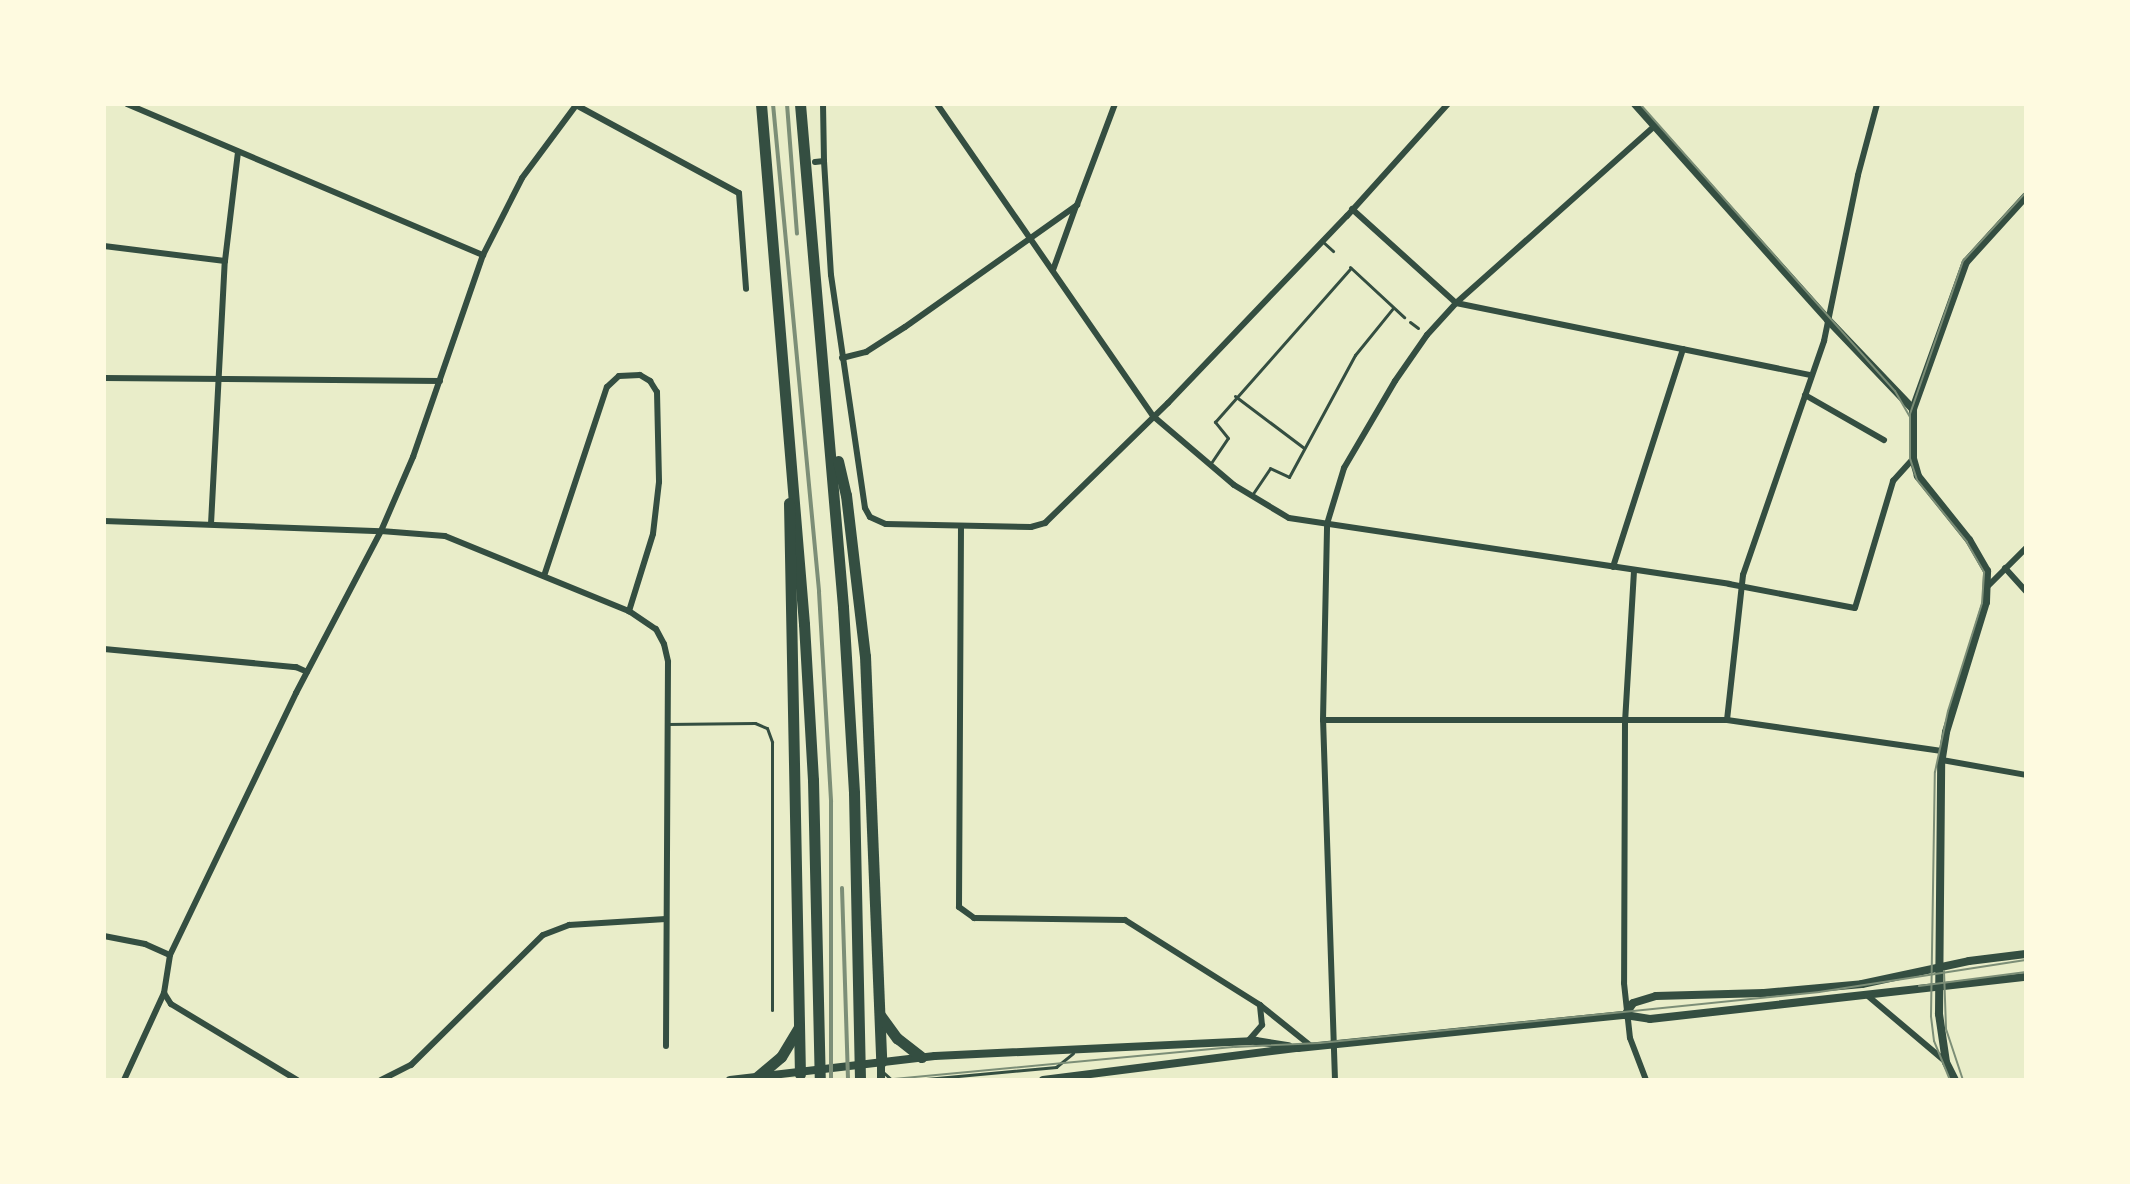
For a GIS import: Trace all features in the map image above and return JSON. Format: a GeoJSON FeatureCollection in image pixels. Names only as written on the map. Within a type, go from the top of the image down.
{"type":"FeatureCollection","features":[{"type":"Feature","properties":{"kind":"highway"},"geometry":{"type":"LineString","coordinates":[[761,104],[790,435],[813,780],[820,1080]]}},
{"type":"Feature","properties":{"kind":"highway"},"geometry":{"type":"LineString","coordinates":[[800,104],[829,421],[854,793],[860,1080]]}},
{"type":"Feature","properties":{"kind":"highway"},"geometry":{"type":"LineString","coordinates":[[829,421],[846,495],[865,656],[880,1014],[879,1069]]}},
{"type":"Feature","properties":{"kind":"highway"},"geometry":{"type":"LineString","coordinates":[[790,435],[788,549],[802,1076]]}},
{"type":"Feature","properties":{"kind":"highway"},"geometry":{"type":"LineString","coordinates":[[880,1014],[897,1038],[921,1057]]}},
{"type":"Feature","properties":{"kind":"highway"},"geometry":{"type":"LineString","coordinates":[[757,1077],[781,1057],[799,1026]]}},
{"type":"Feature","properties":{"kind":"main road"},"geometry":{"type":"LineString","coordinates":[[1635,104],[1828,320],[1913,409]]}},
{"type":"Feature","properties":{"kind":"main road"},"geometry":{"type":"LineString","coordinates":[[1954,1079],[1946,1062],[1938,988],[1942,755],[1988,586],[1982,559],[1923,484],[1913,459],[1913,409],[1966,262],[2026,196]]}},
{"type":"Feature","properties":{"kind":"main road"},"geometry":{"type":"LineString","coordinates":[[1625,1015],[1633,1003],[1656,996],[1764,993],[1862,984],[2026,954]]}},
{"type":"Feature","properties":{"kind":"main road"},"geometry":{"type":"LineString","coordinates":[[1043,1080],[1336,1044],[1625,1015],[1650,1019],[2026,977]]}},
{"type":"Feature","properties":{"kind":"main road"},"geometry":{"type":"LineString","coordinates":[[730,1080],[879,1069],[921,1057],[1247,1042],[1298,1048]]}},
{"type":"Feature","properties":{"kind":"street"},"geometry":{"type":"LineString","coordinates":[[127,104],[483,255]]}},
{"type":"Feature","properties":{"kind":"street"},"geometry":{"type":"LineString","coordinates":[[146,112],[148,104]]}},
{"type":"Feature","properties":{"kind":"street"},"geometry":{"type":"LineString","coordinates":[[823,104],[831,275],[865,508],[870,517],[886,524],[1031,527],[1045,523],[1153,416],[1322,241],[1448,104]]}},
{"type":"Feature","properties":{"kind":"street"},"geometry":{"type":"LineString","coordinates":[[937,104],[1153,416],[1209,466],[1289,518],[1741,586],[1855,608],[1893,481],[1913,459]]}},
{"type":"Feature","properties":{"kind":"street"},"geometry":{"type":"LineString","coordinates":[[1053,270],[1115,104]]}},
{"type":"Feature","properties":{"kind":"street"},"geometry":{"type":"LineString","coordinates":[[1727,720],[1741,586],[1828,320],[1858,175],[1877,104]]}},
{"type":"Feature","properties":{"kind":"street"},"geometry":{"type":"LineString","coordinates":[[124,1080],[164,993],[170,955],[307,672],[381,531],[413,457],[483,255],[522,178],[576,105],[739,193],[746,289]]}},
{"type":"Feature","properties":{"kind":"street"},"geometry":{"type":"LineString","coordinates":[[1335,1080],[1323,720],[1327,524],[1344,468],[1395,381],[1427,335],[1456,303],[1655,126]]}},
{"type":"Feature","properties":{"kind":"street"},"geometry":{"type":"LineString","coordinates":[[211,524],[225,261],[238,152]]}},
{"type":"Feature","properties":{"kind":"street"},"geometry":{"type":"LineString","coordinates":[[815,162],[824,161]]}},
{"type":"Feature","properties":{"kind":"street"},"geometry":{"type":"LineString","coordinates":[[842,358],[866,352],[905,327],[1077,205]]}},
{"type":"Feature","properties":{"kind":"street"},"geometry":{"type":"LineString","coordinates":[[1352,209],[1456,303],[1811,375]]}},
{"type":"Feature","properties":{"kind":"street"},"geometry":{"type":"LineString","coordinates":[[104,246],[225,261]]}},
{"type":"Feature","properties":{"kind":"street"},"geometry":{"type":"LineString","coordinates":[[1613,567],[1683,349]]}},
{"type":"Feature","properties":{"kind":"street"},"geometry":{"type":"LineString","coordinates":[[544,576],[607,387],[619,376],[640,375],[650,381],[657,392],[659,482],[653,534],[629,611]]}},
{"type":"Feature","properties":{"kind":"street"},"geometry":{"type":"LineString","coordinates":[[104,378],[440,381]]}},
{"type":"Feature","properties":{"kind":"street"},"geometry":{"type":"LineString","coordinates":[[1805,395],[1884,440]]}},
{"type":"Feature","properties":{"kind":"street"},"geometry":{"type":"LineString","coordinates":[[104,521],[445,536],[629,611],[656,629],[668,662],[666,1046]]}},
{"type":"Feature","properties":{"kind":"street"},"geometry":{"type":"LineString","coordinates":[[961,526],[959,907],[974,918],[1125,920],[1260,1005],[1312,1047]]}},
{"type":"Feature","properties":{"kind":"street"},"geometry":{"type":"LineString","coordinates":[[1988,586],[2026,548]]}},
{"type":"Feature","properties":{"kind":"street"},"geometry":{"type":"LineString","coordinates":[[2005,568],[2026,591]]}},
{"type":"Feature","properties":{"kind":"street"},"geometry":{"type":"LineString","coordinates":[[1634,571],[1625,722],[1625,1015],[1646,1080]]}},
{"type":"Feature","properties":{"kind":"street"},"geometry":{"type":"LineString","coordinates":[[104,649],[296,667],[307,672]]}},
{"type":"Feature","properties":{"kind":"street"},"geometry":{"type":"LineString","coordinates":[[1323,720],[1727,720],[1942,755],[2026,775]]}},
{"type":"Feature","properties":{"kind":"street"},"geometry":{"type":"LineString","coordinates":[[381,1080],[411,1065],[543,935],[569,925],[666,919]]}},
{"type":"Feature","properties":{"kind":"street"},"geometry":{"type":"LineString","coordinates":[[104,936],[145,944],[170,955]]}},
{"type":"Feature","properties":{"kind":"street"},"geometry":{"type":"LineString","coordinates":[[164,993],[171,1004],[297,1080]]}},
{"type":"Feature","properties":{"kind":"street"},"geometry":{"type":"LineString","coordinates":[[1868,996],[1946,1062]]}},
{"type":"Feature","properties":{"kind":"street"},"geometry":{"type":"LineString","coordinates":[[1247,1042],[1257,1035],[1262,1025],[1260,1005]]}},
{"type":"Feature","properties":{"kind":"lane"},"geometry":{"type":"LineString","coordinates":[[1322,241],[1333,251]]}},
{"type":"Feature","properties":{"kind":"lane"},"geometry":{"type":"LineString","coordinates":[[1209,466],[1228,438],[1215,422],[1350,268],[1404,317]]}},
{"type":"Feature","properties":{"kind":"lane"},"geometry":{"type":"LineString","coordinates":[[1252,496],[1270,468],[1289,477],[1355,355],[1393,308]]}},
{"type":"Feature","properties":{"kind":"lane"},"geometry":{"type":"LineString","coordinates":[[1410,322],[1418,328]]}},
{"type":"Feature","properties":{"kind":"lane"},"geometry":{"type":"LineString","coordinates":[[1235,396],[1304,448]]}},
{"type":"Feature","properties":{"kind":"lane"},"geometry":{"type":"LineString","coordinates":[[667,724],[739,722],[767,728],[772,757],[772,1010]]}},
{"type":"Feature","properties":{"kind":"lane"},"geometry":{"type":"LineString","coordinates":[[915,1080],[1056,1067],[1076,1051]]}},
{"type":"Feature","properties":{"kind":"lane"},"geometry":{"type":"LineString","coordinates":[[879,1069],[892,1080]]}},
{"type":"Feature","properties":{"kind":"tram line"},"geometry":{"type":"LineString","coordinates":[[1640,104],[1895,391],[1910,417]]}},
{"type":"Feature","properties":{"kind":"tram line"},"geometry":{"type":"LineString","coordinates":[[1950,1080],[1934,1041],[1931,1016],[1935,772],[1948,711],[1982,603],[1984,572],[1967,542],[1917,480],[1910,458],[1910,414],[1963,261],[2026,192]]}},
{"type":"Feature","properties":{"kind":"tram line"},"geometry":{"type":"LineString","coordinates":[[883,1080],[1235,1047],[1320,1043],[1819,992],[2026,960]]}},
{"type":"Feature","properties":{"kind":"tram line"},"geometry":{"type":"LineString","coordinates":[[1944,971],[1946,1029],[1963,1080]]}},
{"type":"Feature","properties":{"kind":"tram line"},"geometry":{"type":"LineString","coordinates":[[1919,986],[2026,972]]}},
{"type":"Feature","properties":{"kind":"railway"},"geometry":{"type":"LineString","coordinates":[[773,104],[819,592],[831,802],[831,1080]]}},
{"type":"Feature","properties":{"kind":"railway"},"geometry":{"type":"LineString","coordinates":[[787,104],[797,234]]}},
{"type":"Feature","properties":{"kind":"railway"},"geometry":{"type":"LineString","coordinates":[[842,888],[848,1080]]}}]}
